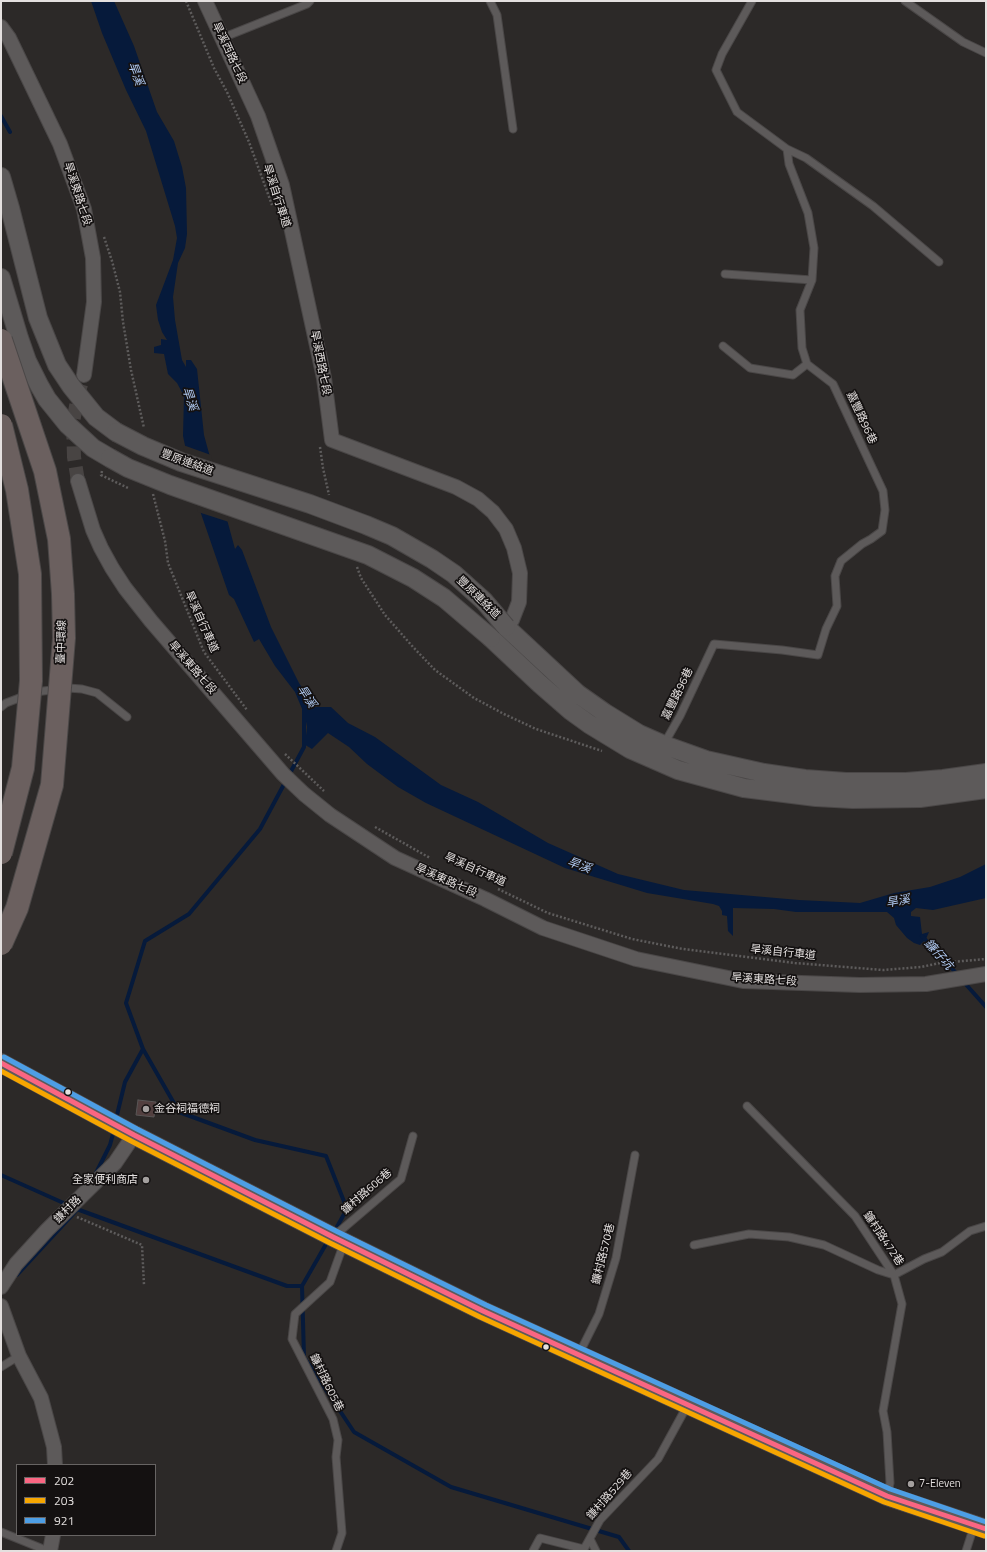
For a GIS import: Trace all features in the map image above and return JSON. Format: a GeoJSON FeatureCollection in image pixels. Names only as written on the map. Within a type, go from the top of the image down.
{"type":"FeatureCollection","features":[{"type":"Feature","properties":{"kind":"highway","name":"臺中環線"},"geometry":{"type":"LineString","coordinates":[[1,340],[45,471],[51,498],[59,539],[63,594],[64,638],[52,784],[17,908],[1,944]]}},
{"type":"Feature","properties":{"kind":"highway"},"geometry":{"type":"LineString","coordinates":[[1,425],[17,490],[30,574],[31,674],[23,768],[1,853]]}},
{"type":"Feature","properties":{"kind":"street","name":"旱溪西路七段"},"geometry":{"type":"LineString","coordinates":[[205,1],[258,116],[282,185],[324,378],[332,440],[456,487],[478,499],[493,512],[506,529],[514,548],[520,573],[519,602],[512,620],[506,627]]}},
{"type":"Feature","properties":{"kind":"street","name":"旱溪東路七段"},"geometry":{"type":"LineString","coordinates":[[1,27],[9,38],[60,144],[84,209],[93,258],[94,302],[84,375]]}},
{"type":"Feature","properties":{"kind":"street","name":"豐原連絡道"},"geometry":{"type":"LineString","coordinates":[[1,176],[38,318],[57,365],[70,386],[96,416],[116,432],[180,462],[310,504],[392,536],[432,559],[454,574],[484,601],[506,627],[578,694],[623,725],[664,745],[706,760],[735,767],[805,779],[846,782],[906,782],[986,773]]}},
{"type":"Feature","properties":{"kind":"street","name":"豐原連絡道"},"geometry":{"type":"LineString","coordinates":[[1,278],[21,344],[39,386],[47,399],[68,424],[93,448],[128,468],[170,485],[368,555],[418,581],[444,598],[491,638],[571,711],[630,749],[678,770],[744,788],[816,797],[853,799],[920,798],[986,789]]}},
{"type":"Feature","properties":{"kind":"street","name":"旱溪東路七段"},"geometry":{"type":"LineString","coordinates":[[78,480],[93,530],[105,554],[125,588],[151,621],[283,774],[304,794],[330,815],[395,858],[485,899],[542,928],[636,959],[743,981],[860,985],[926,984],[986,974]]}},
{"type":"Feature","properties":{"kind":"street"},"geometry":{"type":"LineString","coordinates":[[1,1063],[134,1135],[339,1240],[483,1311],[687,1406],[887,1496],[980,1528]]}},
{"type":"Feature","properties":{"kind":"street","name":"鎌村路"},"geometry":{"type":"LineString","coordinates":[[1,1288],[16,1264],[65,1212],[115,1163],[134,1135]]}},
{"type":"Feature","properties":{"kind":"street"},"geometry":{"type":"LineString","coordinates":[[1,1306],[19,1356],[41,1398],[54,1447],[55,1464]]}},
{"type":"Feature","properties":{"kind":"street"},"geometry":{"type":"LineString","coordinates":[[49,1551],[53,1536]]}},
{"type":"Feature","properties":{"kind":"lane"},"geometry":{"type":"LineString","coordinates":[[222,38],[307,4],[310,1]]}},
{"type":"Feature","properties":{"kind":"lane"},"geometry":{"type":"LineString","coordinates":[[490,1],[497,15],[514,129]]}},
{"type":"Feature","properties":{"kind":"lane"},"geometry":{"type":"LineString","coordinates":[[752,1],[722,54],[716,70],[737,112],[787,149],[806,158],[873,206],[939,262]]}},
{"type":"Feature","properties":{"kind":"lane"},"geometry":{"type":"LineString","coordinates":[[905,1],[963,42],[986,53]]}},
{"type":"Feature","properties":{"kind":"lane"},"geometry":{"type":"LineString","coordinates":[[723,346],[750,368],[793,375],[807,364],[802,348],[800,310],[812,280],[814,248],[808,214],[789,164],[787,149]]}},
{"type":"Feature","properties":{"kind":"lane"},"geometry":{"type":"LineString","coordinates":[[725,274],[812,280]]}},
{"type":"Feature","properties":{"kind":"lane","name":"嘉豐路96巷"},"geometry":{"type":"LineString","coordinates":[[664,745],[680,716],[714,644],[818,655],[826,630],[837,606],[835,576],[841,561],[862,544],[882,531],[885,510],[883,491],[833,384],[807,364]]}},
{"type":"Feature","properties":{"kind":"lane"},"geometry":{"type":"LineString","coordinates":[[1,706],[11,700],[35,692],[68,688],[82,689],[97,693],[127,717]]}},
{"type":"Feature","properties":{"kind":"lane","name":"鐮村路472巷"},"geometry":{"type":"LineString","coordinates":[[747,1106],[855,1216],[894,1276],[902,1304],[883,1411],[887,1432],[890,1483],[887,1496]]}},
{"type":"Feature","properties":{"kind":"lane","name":"鐮村路606巷"},"geometry":{"type":"LineString","coordinates":[[339,1240],[401,1179],[413,1136]]}},
{"type":"Feature","properties":{"kind":"lane","name":"鐮村路570巷"},"geometry":{"type":"LineString","coordinates":[[578,1354],[599,1314],[616,1258],[635,1155]]}},
{"type":"Feature","properties":{"kind":"lane"},"geometry":{"type":"LineString","coordinates":[[694,1246],[749,1234],[789,1237],[824,1245],[894,1276],[924,1259],[942,1252],[970,1231],[986,1226]]}},
{"type":"Feature","properties":{"kind":"lane","name":"鐮村路605巷"},"geometry":{"type":"LineString","coordinates":[[336,1551],[342,1533],[336,1457],[338,1440],[332,1419],[292,1339],[295,1314],[330,1282],[339,1240]]}},
{"type":"Feature","properties":{"kind":"lane"},"geometry":{"type":"LineString","coordinates":[[1,1367],[19,1356]]}},
{"type":"Feature","properties":{"kind":"lane","name":"鎌村路529巷"},"geometry":{"type":"LineString","coordinates":[[590,1539],[600,1520],[658,1459],[687,1406]]}},
{"type":"Feature","properties":{"kind":"lane"},"geometry":{"type":"LineString","coordinates":[[966,1551],[980,1528]]}},
{"type":"Feature","properties":{"kind":"lane"},"geometry":{"type":"LineString","coordinates":[[1,1532],[49,1551]]}},
{"type":"Feature","properties":{"kind":"lane"},"geometry":{"type":"LineString","coordinates":[[533,1551],[540,1538],[584,1549],[590,1539]]}},
{"type":"Feature","properties":{"kind":"lane"},"geometry":{"type":"LineString","coordinates":[[590,1539],[596,1551]]}},
{"type":"Feature","properties":{"kind":"path","name":"旱溪自行車道"},"geometry":{"type":"LineString","coordinates":[[186,1],[214,68],[227,92],[249,142],[274,212]]}},
{"type":"Feature","properties":{"kind":"path"},"geometry":{"type":"LineString","coordinates":[[101,475],[128,488]]}},
{"type":"Feature","properties":{"kind":"path","name":"旱溪自行車道"},"geometry":{"type":"LineString","coordinates":[[152,488],[165,542],[168,563],[204,652],[248,711]]}},
{"type":"Feature","properties":{"kind":"path"},"geometry":{"type":"LineString","coordinates":[[281,750],[326,793]]}},
{"type":"Feature","properties":{"kind":"path","name":"旱溪自行車道"},"geometry":{"type":"LineString","coordinates":[[370,824],[432,859]]}},
{"type":"Feature","properties":{"kind":"path","name":"旱溪自行車道"},"geometry":{"type":"LineString","coordinates":[[494,887],[548,913],[632,939],[683,949],[795,963],[882,970],[986,959]]}},
{"type":"Feature","properties":{"kind":"path"},"geometry":{"type":"LineString","coordinates":[[65,1212],[142,1246],[144,1285]]}},
{"type":"Feature","properties":{"kind":"water","name":"旱溪"},"geometry":{"type":"Polygon","coordinates":[[[91,1],[114,1],[134,46],[157,112],[174,141],[182,167],[186,188],[187,234],[185,248],[178,263],[173,297],[175,320],[182,360],[186,367],[186,360],[191,360],[197,369],[204,435],[235,549],[238,545],[242,550],[271,627],[299,683],[315,707],[331,707],[348,723],[375,737],[441,785],[478,802],[548,843],[618,874],[684,890],[799,900],[860,903],[894,893],[930,887],[960,877],[986,864],[986,898],[933,910],[916,908],[911,912],[911,916],[920,917],[922,934],[929,932],[926,939],[920,945],[907,938],[896,925],[894,918],[887,912],[796,912],[774,909],[733,908],[733,936],[728,931],[727,916],[722,915],[722,911],[719,906],[647,893],[565,868],[426,803],[398,787],[367,764],[349,747],[328,733],[312,749],[302,743],[306,736],[307,727],[305,716],[295,692],[275,666],[259,639],[254,642],[234,599],[229,595],[197,502],[183,436],[184,396],[177,383],[168,374],[164,354],[154,353],[154,347],[161,345],[161,339],[167,340],[162,332],[158,320],[156,305],[173,260],[177,238],[175,226],[146,131],[126,90],[102,33],[91,1]]]}},
{"type":"Feature","properties":{"kind":"pier"},"geometry":{"type":"Polygon","coordinates":[[[183,445],[211,455],[229,522],[198,512],[183,445]]]}},
{"type":"Feature","properties":{"kind":"building","name":"金谷祠福德祠"},"geometry":{"type":"Polygon","coordinates":[[[138,1100],[156,1102],[154,1117],[136,1115],[138,1100]]]}},
{"type":"Feature","properties":{"kind":"waterway"},"geometry":{"type":"LineString","coordinates":[[1,116],[10,132]]}},
{"type":"Feature","properties":{"kind":"waterway","name":"旱溪"},"geometry":{"type":"LineString","coordinates":[[304,709],[304,747],[260,829],[189,914],[145,941],[126,1003],[143,1049],[179,1112],[255,1140],[326,1156],[347,1209],[334,1232]]}},
{"type":"Feature","properties":{"kind":"waterway","name":"鐮仔坑"},"geometry":{"type":"LineString","coordinates":[[922,936],[958,975]]}},
{"type":"Feature","properties":{"kind":"waterway","name":"鐮仔坑"},"geometry":{"type":"LineString","coordinates":[[962,980],[986,1007]]}},
{"type":"Feature","properties":{"kind":"waterway"},"geometry":{"type":"LineString","coordinates":[[116,1119],[125,1082],[143,1049]]}},
{"type":"Feature","properties":{"kind":"waterway"},"geometry":{"type":"LineString","coordinates":[[95,1175],[110,1145],[114,1130]]}},
{"type":"Feature","properties":{"kind":"waterway"},"geometry":{"type":"LineString","coordinates":[[1,1175],[68,1205]]}},
{"type":"Feature","properties":{"kind":"waterway"},"geometry":{"type":"LineString","coordinates":[[74,1208],[287,1286],[302,1286]]}},
{"type":"Feature","properties":{"kind":"waterway"},"geometry":{"type":"LineString","coordinates":[[17,1275],[76,1211]]}},
{"type":"Feature","properties":{"kind":"waterway"},"geometry":{"type":"LineString","coordinates":[[329,1239],[302,1286],[304,1357],[354,1432],[451,1487],[619,1537],[629,1551]]}},
{"type":"Feature","properties":{"kind":"tunnel"},"geometry":{"type":"LineString","coordinates":[[78,481],[74,457],[73,422],[79,391],[84,375]]}},
{"type":"Feature","properties":{"kind":"transit line","name":"921"},"geometry":{"type":"LineString","coordinates":[[4,1057],[137,1129],[336,1231],[486,1305],[890,1489],[986,1522]]}},
{"type":"Feature","properties":{"kind":"transit line","name":"202"},"geometry":{"type":"LineString","coordinates":[[1,1063],[134,1135],[333,1237],[483,1311],[887,1496],[986,1529]]}},
{"type":"Feature","properties":{"kind":"transit line","name":"203"},"geometry":{"type":"LineString","coordinates":[[1,1071],[131,1141],[330,1243],[480,1317],[884,1502],[984,1536]]}},
{"type":"Feature","properties":{"kind":"place","name":"金谷祠福德祠"},"geometry":{"type":"Point","coordinates":[146,1109]}},
{"type":"Feature","properties":{"kind":"place","name":"全家便利商店"},"geometry":{"type":"Point","coordinates":[146,1180]}},
{"type":"Feature","properties":{"kind":"place","name":"7-Eleven"},"geometry":{"type":"Point","coordinates":[911,1484]}}]}
